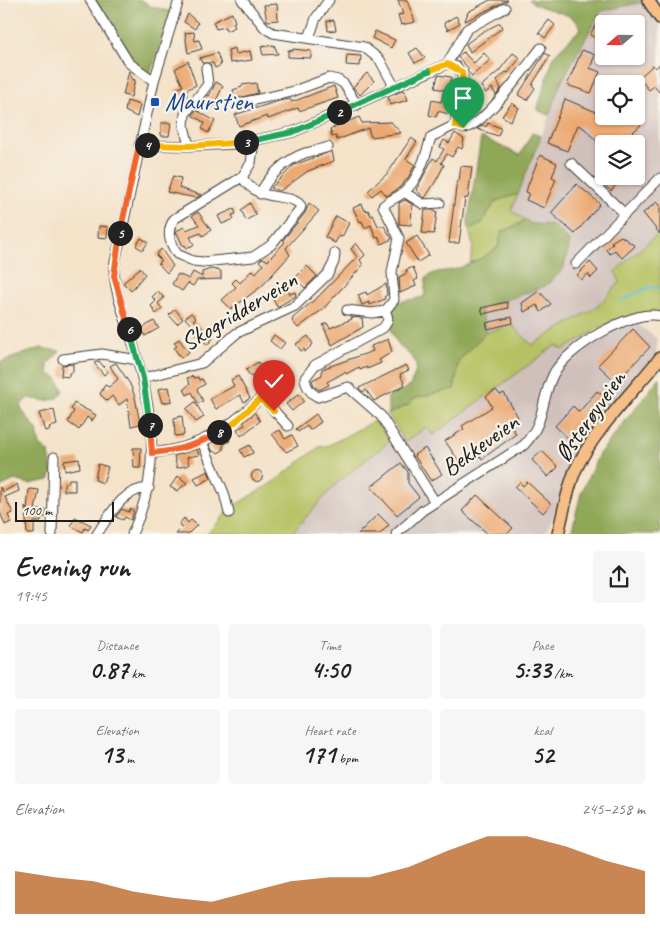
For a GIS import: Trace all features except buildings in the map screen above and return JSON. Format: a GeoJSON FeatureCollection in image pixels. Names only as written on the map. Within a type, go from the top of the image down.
{"type":"FeatureCollection","features":[{"type":"Feature","properties":{"kind":"main road"},"geometry":{"type":"LineString","coordinates":[[648,0],[660,18]]}},
{"type":"Feature","properties":{"kind":"main road","name":"Østerøyveien"},"geometry":{"type":"LineString","coordinates":[[558,534],[571,483],[580,461],[600,432],[660,358]]}},
{"type":"Feature","properties":{"kind":"street"},"geometry":{"type":"LineString","coordinates":[[90,0],[129,63],[154,80]]}},
{"type":"Feature","properties":{"kind":"street"},"geometry":{"type":"LineString","coordinates":[[132,534],[149,488],[152,453],[149,412],[143,378],[114,276],[116,252],[154,80],[179,0]]}},
{"type":"Feature","properties":{"kind":"street"},"geometry":{"type":"LineString","coordinates":[[242,0],[265,28],[286,36],[364,47],[380,60],[394,86]]}},
{"type":"Feature","properties":{"kind":"street"},"geometry":{"type":"LineString","coordinates":[[309,38],[316,18],[329,0]]}},
{"type":"Feature","properties":{"kind":"street"},"geometry":{"type":"LineString","coordinates":[[139,145],[189,146],[254,141],[293,132],[358,105],[394,86],[447,64],[467,29],[505,8]]}},
{"type":"Feature","properties":{"kind":"street"},"geometry":{"type":"LineString","coordinates":[[347,310],[372,313],[385,311],[394,300],[392,272],[399,238],[383,206],[404,192],[413,182],[427,154],[431,137],[455,125],[463,128],[468,126],[489,110],[506,94],[541,48]]}},
{"type":"Feature","properties":{"kind":"street"},"geometry":{"type":"LineString","coordinates":[[447,64],[457,67],[463,77],[455,125]]}},
{"type":"Feature","properties":{"kind":"street"},"geometry":{"type":"LineString","coordinates":[[189,146],[183,120],[185,114],[208,84],[206,68]]}},
{"type":"Feature","properties":{"kind":"street"},"geometry":{"type":"LineString","coordinates":[[240,103],[291,92],[329,78],[344,84],[358,105]]}},
{"type":"Feature","properties":{"kind":"street"},"geometry":{"type":"LineString","coordinates":[[242,177],[252,190],[260,194],[295,201],[301,206],[271,245],[253,257],[245,258],[203,262],[193,261],[177,254],[168,235],[169,226],[174,219],[242,177],[251,162],[254,141]]}},
{"type":"Feature","properties":{"kind":"street"},"geometry":{"type":"LineString","coordinates":[[260,194],[268,179],[287,164],[304,154],[328,147]]}},
{"type":"Feature","properties":{"kind":"street"},"geometry":{"type":"LineString","coordinates":[[571,163],[624,213]]}},
{"type":"Feature","properties":{"kind":"street"},"geometry":{"type":"LineString","coordinates":[[576,264],[660,178]]}},
{"type":"Feature","properties":{"kind":"street"},"geometry":{"type":"LineString","coordinates":[[404,192],[423,204],[440,203]]}},
{"type":"Feature","properties":{"kind":"street","name":"Skogridderveien"},"geometry":{"type":"LineString","coordinates":[[143,378],[202,363],[240,332],[292,307],[307,296],[328,274],[334,262],[335,253]]}},
{"type":"Feature","properties":{"kind":"street"},"geometry":{"type":"LineString","coordinates":[[385,311],[388,323],[383,328],[315,366],[305,378],[306,384],[312,394],[318,397],[348,387],[375,409],[435,502]]}},
{"type":"Feature","properties":{"kind":"street","name":"Bekkeveien"},"geometry":{"type":"LineString","coordinates":[[396,534],[411,519],[435,502],[524,445],[535,433],[540,423],[554,374],[569,354],[615,326],[636,317],[646,314],[660,316]]}},
{"type":"Feature","properties":{"kind":"street"},"geometry":{"type":"LineString","coordinates":[[63,359],[102,354],[138,360]]}},
{"type":"Feature","properties":{"kind":"street"},"geometry":{"type":"LineString","coordinates":[[152,453],[202,442],[234,423],[260,399],[266,402],[288,426]]}},
{"type":"Feature","properties":{"kind":"street"},"geometry":{"type":"LineString","coordinates":[[202,442],[224,493],[229,513]]}},
{"type":"Feature","properties":{"kind":"street"},"geometry":{"type":"LineString","coordinates":[[52,534],[54,457]]}},
{"type":"Feature","properties":{"kind":"street"},"geometry":{"type":"LineString","coordinates":[[97,534],[127,494],[138,488],[149,488]]}},
{"type":"Feature","properties":{"kind":"shaded area"},"geometry":{"type":"Polygon","coordinates":[[[648,1],[660,14],[660,232],[615,270],[620,282],[598,306],[531,345],[513,326],[486,332],[480,309],[503,302],[554,225],[532,224],[511,211],[534,157],[561,82],[595,22],[595,65],[645,65],[645,15],[599,15],[601,11],[648,1]]]}},
{"type":"Feature","properties":{"kind":"shaded area"},"geometry":{"type":"Polygon","coordinates":[[[627,316],[657,339],[656,355],[571,466],[551,522],[544,534],[291,534],[337,483],[400,434],[405,442],[428,427],[434,434],[556,345],[563,350],[627,316]]]}},
{"type":"Feature","properties":{"kind":"green space"},"geometry":{"type":"Polygon","coordinates":[[[93,0],[142,0],[150,6],[172,12],[150,74],[137,68],[93,0]]]}},
{"type":"Feature","properties":{"kind":"green space"},"geometry":{"type":"Polygon","coordinates":[[[529,0],[643,0],[644,2],[601,11],[599,15],[595,15],[595,22],[561,82],[549,115],[537,110],[554,55],[581,28],[571,17],[529,0]]]}},
{"type":"Feature","properties":{"kind":"green space"},"geometry":{"type":"Polygon","coordinates":[[[532,133],[541,136],[518,194],[496,201],[481,224],[469,230],[468,221],[481,137],[520,155],[532,133]]]}},
{"type":"Feature","properties":{"kind":"green space"},"geometry":{"type":"Polygon","coordinates":[[[518,194],[511,211],[526,220],[502,232],[498,247],[484,257],[470,263],[473,246],[469,230],[481,224],[496,201],[518,194]]]}},
{"type":"Feature","properties":{"kind":"green space"},"geometry":{"type":"Polygon","coordinates":[[[526,220],[532,224],[553,225],[570,242],[563,270],[545,286],[481,309],[486,332],[459,361],[454,389],[415,398],[408,405],[388,414],[388,397],[410,386],[416,367],[412,357],[402,348],[393,334],[390,323],[391,310],[398,302],[424,297],[426,278],[438,272],[459,268],[484,256],[498,247],[501,233],[526,220]]]}},
{"type":"Feature","properties":{"kind":"green space"},"geometry":{"type":"Polygon","coordinates":[[[660,232],[660,313],[647,312],[622,318],[609,323],[563,350],[556,345],[433,435],[427,427],[405,442],[388,414],[408,405],[415,398],[454,389],[459,361],[486,332],[513,326],[532,345],[598,306],[620,282],[615,271],[660,232]]]}},
{"type":"Feature","properties":{"kind":"green space"},"geometry":{"type":"Polygon","coordinates":[[[41,348],[60,351],[48,364],[49,374],[57,378],[63,390],[58,398],[46,401],[28,398],[22,404],[21,409],[37,430],[40,445],[49,452],[52,473],[49,480],[29,484],[15,480],[0,487],[0,362],[41,348]]]}},
{"type":"Feature","properties":{"kind":"green space"},"geometry":{"type":"Polygon","coordinates":[[[660,377],[660,534],[571,534],[581,493],[599,454],[660,377]]]}},
{"type":"Feature","properties":{"kind":"green space"},"geometry":{"type":"Polygon","coordinates":[[[376,420],[390,441],[337,483],[291,534],[207,534],[232,507],[275,481],[319,447],[329,445],[376,420]]]}},
{"type":"Feature","properties":{"kind":"waterway"},"geometry":{"type":"LineString","coordinates":[[621,301],[649,287],[660,288]]}},
{"type":"Feature","properties":{"kind":"place","name":"Maurstien"},"geometry":{"type":"Point","coordinates":[155,102]}},
{"type":"Feature","properties":{"kind":"route"},"geometry":{"type":"LineString","coordinates":[[274,411],[266,402],[260,399],[234,423],[202,442],[152,453],[147,398],[114,276],[116,252],[139,145],[189,146],[237,144],[293,132],[358,105],[394,86],[447,64],[457,67],[462,72],[463,86],[455,125],[463,128]]}}]}
